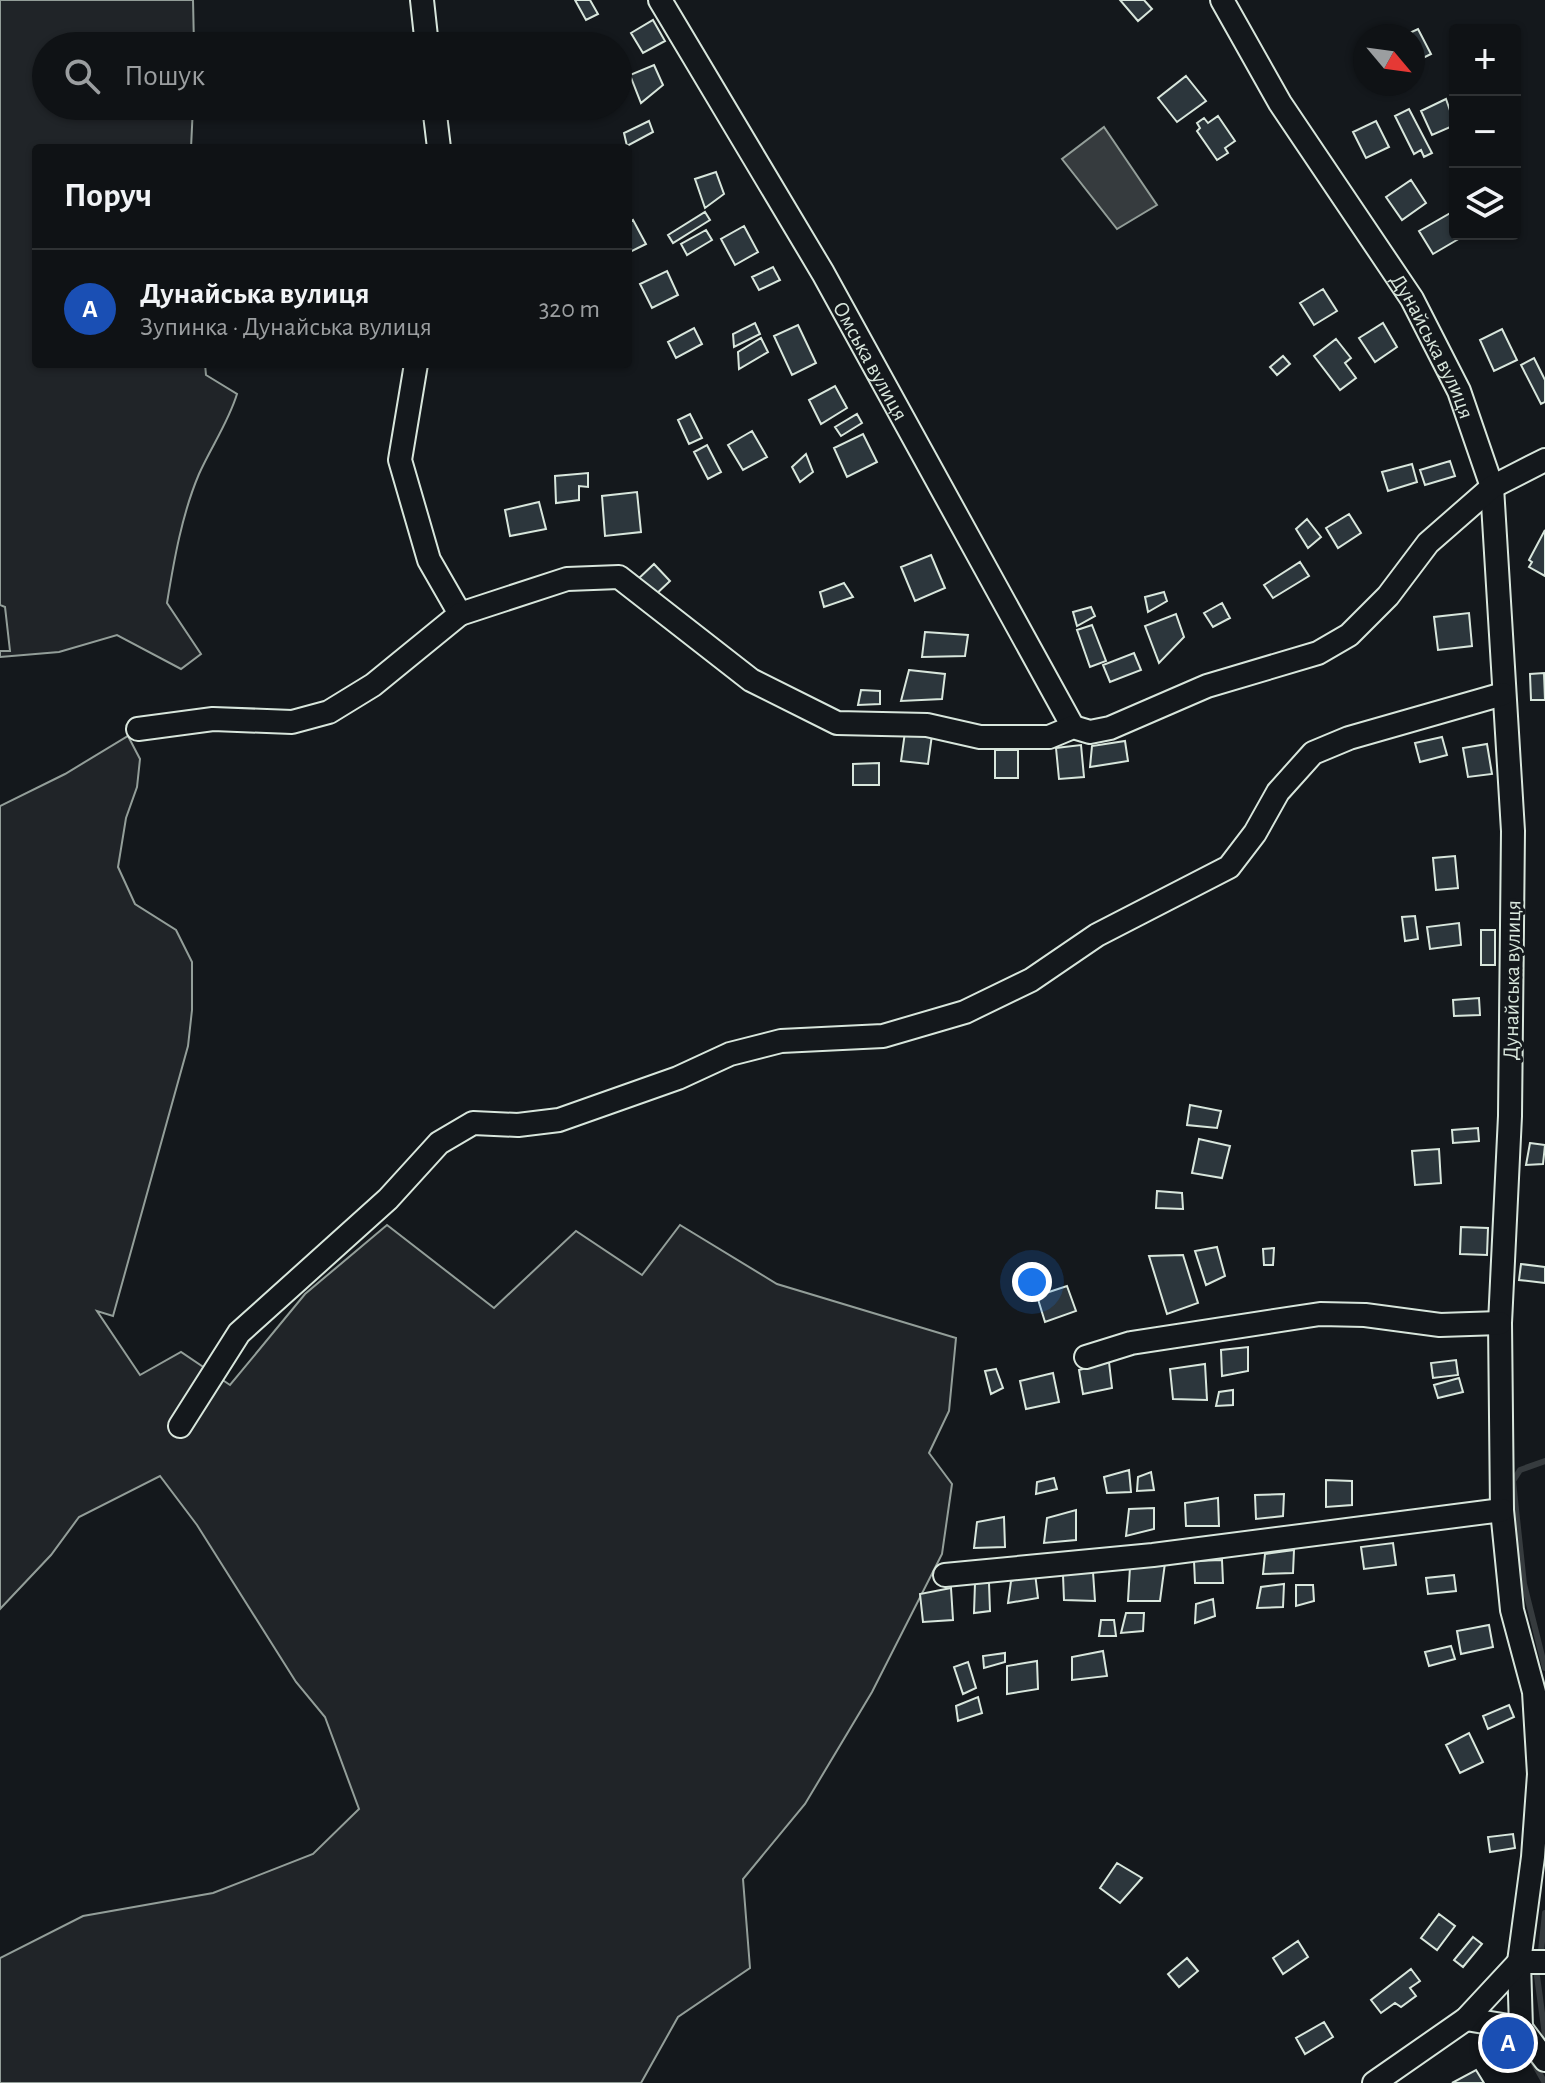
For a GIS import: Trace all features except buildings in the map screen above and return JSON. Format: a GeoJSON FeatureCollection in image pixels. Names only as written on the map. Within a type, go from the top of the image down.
{"type":"FeatureCollection","features":[{"type":"Feature","properties":{"kind":"street"},"geometry":{"type":"LineString","coordinates":[[422,0],[425,32]]}},
{"type":"Feature","properties":{"kind":"street","name":"Омська вулиця"},"geometry":{"type":"LineString","coordinates":[[660,0],[823,273],[1073,727]]}},
{"type":"Feature","properties":{"kind":"street","name":"Дунайська вулиця"},"geometry":{"type":"LineString","coordinates":[[1222,0],[1280,103],[1412,299],[1459,391],[1492,487],[1513,831],[1510,1116],[1500,1323],[1502,1510],[1512,1610],[1534,1692],[1539,1774],[1533,1857],[1519,1962],[1521,2028]]}},
{"type":"Feature","properties":{"kind":"street"},"geometry":{"type":"LineString","coordinates":[[436,120],[439,144]]}},
{"type":"Feature","properties":{"kind":"street"},"geometry":{"type":"LineString","coordinates":[[415,368],[400,460],[429,560],[460,614]]}},
{"type":"Feature","properties":{"kind":"street"},"geometry":{"type":"LineString","coordinates":[[138,729],[213,719],[292,722],[329,712],[373,685],[460,614],[567,579],[619,577],[751,680],[837,723],[927,725],[980,737],[1049,737],[1073,727],[1090,732],[1110,728],[1207,686],[1318,653],[1349,635],[1388,596],[1428,543],[1492,487],[1545,460]]}},
{"type":"Feature","properties":{"kind":"street"},"geometry":{"type":"LineString","coordinates":[[180,1426],[239,1333],[388,1199],[439,1143],[473,1123],[518,1125],[559,1120],[678,1078],[730,1054],[781,1041],[883,1036],[965,1012],[1031,980],[1097,935],[1229,867],[1255,833],[1278,792],[1313,753],[1349,738],[1503,694]]}},
{"type":"Feature","properties":{"kind":"street"},"geometry":{"type":"LineString","coordinates":[[1086,1357],[1131,1343],[1320,1314],[1365,1315],[1440,1325],[1500,1323]]}},
{"type":"Feature","properties":{"kind":"street"},"geometry":{"type":"LineString","coordinates":[[945,1575],[1183,1552],[1502,1510]]}},
{"type":"Feature","properties":{"kind":"street"},"geometry":{"type":"LineString","coordinates":[[1374,2083],[1466,2019],[1519,1962],[1545,1962]]}},
{"type":"Feature","properties":{"kind":"street"},"geometry":{"type":"LineString","coordinates":[[1466,2019],[1521,2028],[1545,2060]]}},
{"type":"Feature","properties":{"kind":"shaded area"},"geometry":{"type":"Polygon","coordinates":[[[0,0],[193,0],[194,32],[32,32],[32,120],[192,120],[191,144],[32,144],[32,368],[205,368],[206,375],[237,394],[193,489],[183,521],[167,603],[201,654],[181,669],[117,635],[59,652],[0,657],[0,651],[10,651],[5,607],[0,605],[0,0]]]}},
{"type":"Feature","properties":{"kind":"shaded area"},"geometry":{"type":"Polygon","coordinates":[[[1104,127],[1157,205],[1117,229],[1062,159],[1104,127]]]}},
{"type":"Feature","properties":{"kind":"shaded area"},"geometry":{"type":"Polygon","coordinates":[[[128,736],[140,759],[137,787],[126,818],[118,867],[135,904],[176,930],[192,962],[188,1046],[113,1316],[97,1311],[140,1375],[181,1352],[230,1385],[305,1294],[387,1225],[494,1308],[576,1231],[642,1275],[680,1225],[777,1284],[956,1338],[949,1411],[929,1453],[952,1484],[942,1554],[872,1692],[805,1804],[743,1879],[750,1968],[678,2017],[641,2083],[0,2083],[0,1958],[83,1916],[213,1893],[313,1854],[359,1809],[325,1717],[296,1682],[197,1525],[160,1476],[79,1517],[51,1555],[0,1609],[0,806],[65,774],[128,736]]]}},
{"type":"Feature","properties":{"kind":"waterway"},"geometry":{"type":"LineString","coordinates":[[1545,1461],[1520,1470],[1513,1481],[1524,1584],[1545,1668]]}},
{"type":"Feature","properties":{"kind":"waterway"},"geometry":{"type":"LineString","coordinates":[[1541,1951],[1545,1913]]}},
{"type":"Feature","properties":{"kind":"waterway"},"geometry":{"type":"LineString","coordinates":[[1537,1976],[1545,2035]]}},
{"type":"Feature","properties":{"kind":"waterway"},"geometry":{"type":"LineString","coordinates":[[1532,2060],[1545,2083]]}},
{"type":"Feature","properties":{"kind":"place","name":"Дунайська вулиця"},"geometry":{"type":"Point","coordinates":[1508,2043]}}]}
